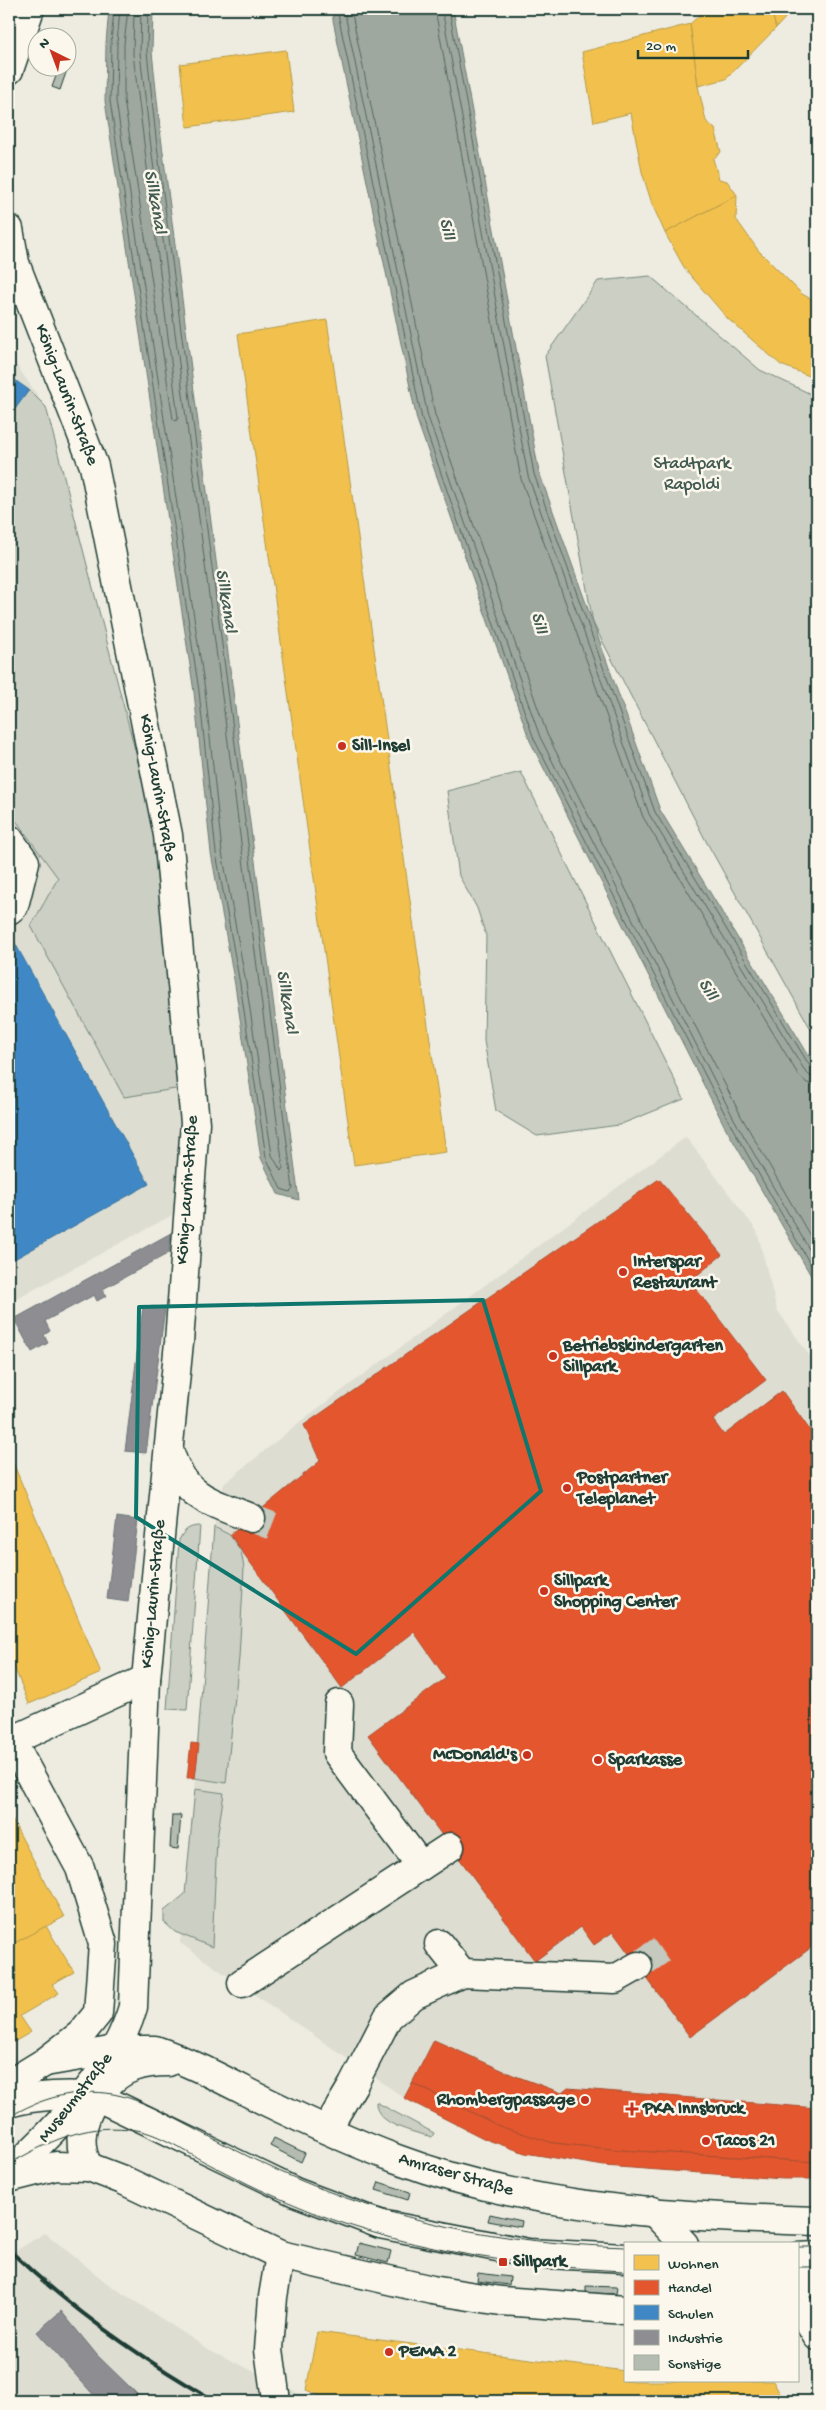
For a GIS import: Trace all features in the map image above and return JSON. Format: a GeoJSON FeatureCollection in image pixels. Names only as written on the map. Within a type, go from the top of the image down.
{"type":"FeatureCollection","features":[{"type":"Feature","properties":{"kind":"street"},"geometry":{"type":"LineString","coordinates":[[9,70],[30,9]]}},
{"type":"Feature","properties":{"kind":"street","name":"König-Laurin-Straße"},"geometry":{"type":"LineString","coordinates":[[9,229],[12,262],[94,466],[168,834],[195,1123],[169,1449],[159,1531],[146,1679],[132,2009],[116,2050]]}},
{"type":"Feature","properties":{"kind":"street"},"geometry":{"type":"LineString","coordinates":[[9,839],[25,862],[14,906],[9,910]]}},
{"type":"Feature","properties":{"kind":"street"},"geometry":{"type":"LineString","coordinates":[[169,1449],[175,1469],[186,1487],[207,1500],[252,1518]]}},
{"type":"Feature","properties":{"kind":"street"},"geometry":{"type":"LineString","coordinates":[[159,1531],[171,1514],[186,1504],[207,1500]]}},
{"type":"Feature","properties":{"kind":"street"},"geometry":{"type":"LineString","coordinates":[[10,1739],[146,1679]]}},
{"type":"Feature","properties":{"kind":"street"},"geometry":{"type":"LineString","coordinates":[[339,1704],[337,1753],[420,1866]]}},
{"type":"Feature","properties":{"kind":"street","name":"Museumstraße"},"geometry":{"type":"LineString","coordinates":[[9,2084],[45,2062],[81,2034],[98,2013],[103,1944],[80,1868],[10,1739]]}},
{"type":"Feature","properties":{"kind":"street"},"geometry":{"type":"LineString","coordinates":[[242,1983],[450,1847]]}},
{"type":"Feature","properties":{"kind":"street"},"geometry":{"type":"LineString","coordinates":[[439,1944],[462,1973]]}},
{"type":"Feature","properties":{"kind":"street"},"geometry":{"type":"LineString","coordinates":[[327,2129],[353,2085],[388,2017],[414,1995],[462,1973],[615,1979],[638,1966]]}},
{"type":"Feature","properties":{"kind":"street"},"geometry":{"type":"LineString","coordinates":[[132,2009],[149,2032],[186,2062]]}},
{"type":"Feature","properties":{"kind":"street","name":"Museumstraße"},"geometry":{"type":"LineString","coordinates":[[45,2062],[116,2050]]}},
{"type":"Feature","properties":{"kind":"street","name":"Museumstraße"},"geometry":{"type":"LineString","coordinates":[[9,2173],[90,2096],[116,2050]]}},
{"type":"Feature","properties":{"kind":"street","name":"Amraser Straße"},"geometry":{"type":"LineString","coordinates":[[116,2050],[155,2050],[186,2062],[327,2129],[397,2159],[499,2189],[559,2201],[653,2211],[771,2220],[817,2221]]}},
{"type":"Feature","properties":{"kind":"street"},"geometry":{"type":"LineString","coordinates":[[89,2167],[84,2159],[80,2140],[90,2096],[115,2077],[133,2067],[152,2063],[186,2062]]}},
{"type":"Feature","properties":{"kind":"street"},"geometry":{"type":"LineString","coordinates":[[9,2103],[22,2099],[90,2096],[295,2192],[380,2224],[528,2253],[624,2258]]}},
{"type":"Feature","properties":{"kind":"street"},"geometry":{"type":"LineString","coordinates":[[9,2178],[56,2166],[89,2167],[123,2180],[280,2255],[432,2290],[501,2301],[624,2310]]}},
{"type":"Feature","properties":{"kind":"street"},"geometry":{"type":"LineString","coordinates":[[653,2211],[682,2242]]}},
{"type":"Feature","properties":{"kind":"street"},"geometry":{"type":"LineString","coordinates":[[276,2401],[269,2349],[273,2297],[280,2255]]}},
{"type":"Feature","properties":{"kind":"street"},"geometry":{"type":"LineString","coordinates":[[798,2257],[817,2256]]}},
{"type":"Feature","properties":{"kind":"street"},"geometry":{"type":"LineString","coordinates":[[798,2283],[817,2282]]}},
{"type":"Feature","properties":{"kind":"street"},"geometry":{"type":"LineString","coordinates":[[798,2305],[817,2336]]}},
{"type":"Feature","properties":{"kind":"highlighted area"},"geometry":{"type":"Polygon","coordinates":[[[483,1300],[541,1491],[356,1654],[136,1517],[139,1307],[483,1300]]]}},
{"type":"Feature","properties":{"kind":"shaded area"},"geometry":{"type":"Polygon","coordinates":[[[9,355],[46,407],[153,819],[182,1088],[176,1213],[9,1303],[9,355]]]}},
{"type":"Feature","properties":{"kind":"shaded area","name":"Sillpark Shopping Center"},"geometry":{"type":"Polygon","coordinates":[[[686,1137],[757,1231],[777,1310],[817,1366],[817,2179],[783,2179],[604,2166],[525,2153],[485,2139],[403,2097],[180,1943],[201,1727],[214,1527],[224,1484],[302,1420],[686,1137]]]}},
{"type":"Feature","properties":{"kind":"shaded area"},"geometry":{"type":"Polygon","coordinates":[[[45,2233],[107,2283],[208,2349],[314,2401],[9,2401],[9,2255],[45,2233]]]}},
{"type":"Feature","properties":{"kind":"green space","name":"Stadtpark Rapoldi"},"geometry":{"type":"Polygon","coordinates":[[[650,276],[760,370],[817,397],[817,1040],[706,841],[593,623],[545,356],[598,281],[650,276]]]}},
{"type":"Feature","properties":{"kind":"green space"},"geometry":{"type":"Polygon","coordinates":[[[29,390],[46,407],[153,819],[182,1088],[124,1097],[31,926],[58,878],[9,811],[9,417],[29,390]]]}},
{"type":"Feature","properties":{"kind":"green space"},"geometry":{"type":"Polygon","coordinates":[[[521,772],[684,1099],[619,1125],[537,1136],[496,1111],[484,1041],[486,936],[477,908],[459,876],[447,791],[521,772]]]}},
{"type":"Feature","properties":{"kind":"green space"},"geometry":{"type":"Polygon","coordinates":[[[200,1526],[187,1710],[167,1709],[179,1540],[187,1529],[200,1526]]]}},
{"type":"Feature","properties":{"kind":"green space"},"geometry":{"type":"Polygon","coordinates":[[[214,1527],[230,1535],[241,1551],[244,1568],[239,1658],[226,1783],[195,1778],[214,1527]]]}},
{"type":"Feature","properties":{"kind":"green space"},"geometry":{"type":"Polygon","coordinates":[[[195,1789],[224,1793],[217,1839],[212,1947],[175,1932],[164,1922],[164,1911],[185,1894],[195,1789]]]}},
{"type":"Feature","properties":{"kind":"green space"},"geometry":{"type":"Polygon","coordinates":[[[376,2102],[434,2133],[432,2137],[407,2130],[389,2122],[377,2110],[376,2102]]]}},
{"type":"Feature","properties":{"kind":"water","name":"Sillkanal"},"geometry":{"type":"Polygon","coordinates":[[[109,9],[153,9],[152,52],[161,137],[299,1200],[278,1194],[261,1158],[235,985],[211,853],[194,692],[105,101],[106,43],[109,9]]]}},
{"type":"Feature","properties":{"kind":"water","name":"Sill"},"geometry":{"type":"Polygon","coordinates":[[[332,9],[453,9],[539,472],[660,810],[817,1069],[817,1286],[724,1125],[530,741],[417,420],[332,9]]]}},
{"type":"Feature","properties":{"kind":"building: Wohnen"},"geometry":{"type":"Polygon","coordinates":[[[706,9],[771,9],[776,28],[726,79],[698,86],[690,24],[706,9]]]}},
{"type":"Feature","properties":{"kind":"building: Wohnen"},"geometry":{"type":"Polygon","coordinates":[[[771,9],[817,9],[817,12],[787,16],[776,28],[771,9]]]}},
{"type":"Feature","properties":{"kind":"building: Wohnen"},"geometry":{"type":"Polygon","coordinates":[[[690,24],[698,86],[706,121],[715,129],[721,152],[713,159],[719,179],[727,181],[737,195],[665,233],[652,204],[642,172],[631,113],[594,122],[582,52],[690,24]]]}},
{"type":"Feature","properties":{"kind":"building: Wohnen"},"geometry":{"type":"Polygon","coordinates":[[[286,50],[294,112],[187,127],[180,64],[286,50]]]}},
{"type":"Feature","properties":{"kind":"building: Wohnen"},"geometry":{"type":"Polygon","coordinates":[[[737,195],[736,219],[758,250],[802,294],[817,302],[817,379],[781,365],[728,319],[685,269],[665,233],[737,195]]]}},
{"type":"Feature","properties":{"kind":"building: Wohnen","name":"Sill-Insel"},"geometry":{"type":"Polygon","coordinates":[[[327,320],[446,1152],[354,1165],[238,334],[327,320]]]}},
{"type":"Feature","properties":{"kind":"building: Wohnen"},"geometry":{"type":"Polygon","coordinates":[[[9,1453],[101,1673],[29,1704],[9,1654],[9,1453]]]}},
{"type":"Feature","properties":{"kind":"building: Wohnen"},"geometry":{"type":"Polygon","coordinates":[[[9,1814],[64,1917],[9,1946],[9,1814]]]}},
{"type":"Feature","properties":{"kind":"building: Wohnen"},"geometry":{"type":"Polygon","coordinates":[[[46,1926],[74,1972],[52,1984],[59,1993],[20,2016],[31,2032],[9,2045],[9,1946],[46,1926]]]}},
{"type":"Feature","properties":{"kind":"building: Wohnen","name":"PEMA 2"},"geometry":{"type":"Polygon","coordinates":[[[317,2332],[624,2371],[624,2382],[774,2382],[784,2401],[332,2401],[306,2390],[317,2332]]]}},
{"type":"Feature","properties":{"kind":"building: Handel","name":"Sillpark Shopping Center"},"geometry":{"type":"Polygon","coordinates":[[[659,1179],[722,1255],[690,1281],[766,1380],[713,1420],[724,1435],[782,1391],[817,1440],[817,1946],[816,1944],[690,2037],[613,1932],[594,1945],[581,1927],[535,1961],[368,1735],[446,1678],[414,1632],[342,1688],[230,1535],[320,1461],[304,1425],[659,1179]]]}},
{"type":"Feature","properties":{"kind":"building: Handel"},"geometry":{"type":"Polygon","coordinates":[[[191,1743],[199,1744],[195,1778],[187,1778],[191,1743]]]}},
{"type":"Feature","properties":{"kind":"building: Handel","name":"Rhombergpassage"},"geometry":{"type":"Polygon","coordinates":[[[434,2040],[513,2075],[562,2093],[568,2088],[817,2108],[817,2162],[620,2150],[553,2143],[526,2136],[499,2126],[412,2083],[434,2040]]]}},
{"type":"Feature","properties":{"kind":"building: Handel"},"geometry":{"type":"Polygon","coordinates":[[[412,2083],[499,2126],[553,2143],[620,2150],[817,2162],[817,2179],[783,2179],[604,2166],[525,2153],[485,2139],[404,2098],[412,2083]]]}},
{"type":"Feature","properties":{"kind":"building: Schulen"},"geometry":{"type":"Polygon","coordinates":[[[9,376],[29,390],[9,417],[9,376]]]}},
{"type":"Feature","properties":{"kind":"building: Schulen"},"geometry":{"type":"Polygon","coordinates":[[[11,936],[149,1184],[9,1262],[9,937],[11,936]]]}},
{"type":"Feature","properties":{"kind":"building: Industrie"},"geometry":{"type":"Polygon","coordinates":[[[171,1233],[169,1253],[103,1289],[106,1296],[97,1301],[94,1295],[45,1321],[50,1331],[44,1335],[48,1343],[32,1352],[14,1319],[171,1233]]]}},
{"type":"Feature","properties":{"kind":"building: Industrie"},"geometry":{"type":"Polygon","coordinates":[[[143,1306],[165,1308],[146,1453],[125,1451],[143,1306]]]}},
{"type":"Feature","properties":{"kind":"building: Industrie"},"geometry":{"type":"Polygon","coordinates":[[[117,1517],[138,1520],[128,1602],[107,1599],[117,1517]]]}},
{"type":"Feature","properties":{"kind":"building: Industrie"},"geometry":{"type":"Polygon","coordinates":[[[61,2311],[97,2355],[135,2392],[126,2401],[99,2401],[37,2332],[61,2311]]]}},
{"type":"Feature","properties":{"kind":"building: Industrie"},"geometry":{"type":"Polygon","coordinates":[[[135,2392],[143,2401],[126,2401],[135,2392]]]}},
{"type":"Feature","properties":{"kind":"building: Sonstige"},"geometry":{"type":"Polygon","coordinates":[[[55,78],[64,78],[60,90],[52,87],[55,78]]]}},
{"type":"Feature","properties":{"kind":"building: Sonstige"},"geometry":{"type":"Polygon","coordinates":[[[172,1815],[181,1815],[178,1849],[170,1848],[172,1815]]]}},
{"type":"Feature","properties":{"kind":"building: Sonstige"},"geometry":{"type":"Polygon","coordinates":[[[274,2138],[305,2153],[301,2162],[270,2146],[274,2138]]]}},
{"type":"Feature","properties":{"kind":"building: Sonstige"},"geometry":{"type":"Polygon","coordinates":[[[379,2182],[410,2192],[408,2200],[376,2190],[379,2182]]]}},
{"type":"Feature","properties":{"kind":"building: Sonstige"},"geometry":{"type":"Polygon","coordinates":[[[490,2214],[522,2221],[521,2227],[488,2221],[490,2214]]]}},
{"type":"Feature","properties":{"kind":"building: Sonstige"},"geometry":{"type":"Polygon","coordinates":[[[359,2243],[391,2251],[388,2263],[356,2255],[359,2243]]]}},
{"type":"Feature","properties":{"kind":"building: Sonstige"},"geometry":{"type":"Polygon","coordinates":[[[478,2273],[510,2277],[509,2285],[477,2281],[478,2273]]]}},
{"type":"Feature","properties":{"kind":"building: Sonstige"},"geometry":{"type":"Polygon","coordinates":[[[586,2286],[617,2287],[616,2294],[586,2293],[586,2286]]]}},
{"type":"Feature","properties":{"kind":"tunnel"},"geometry":{"type":"LineString","coordinates":[[251,1518],[272,1526]]}},
{"type":"Feature","properties":{"kind":"tunnel"},"geometry":{"type":"LineString","coordinates":[[638,1966],[668,1945]]}},
{"type":"Feature","properties":{"kind":"tram line"},"geometry":{"type":"LineString","coordinates":[[9,2117],[21,2110],[59,2096],[86,2092],[113,2094],[154,2108],[281,2172],[323,2189],[407,2217],[449,2227],[535,2241],[624,2247]]}},
{"type":"Feature","properties":{"kind":"tram line"},"geometry":{"type":"LineString","coordinates":[[9,2164],[52,2142],[81,2132],[112,2128],[139,2130],[159,2137],[205,2162],[282,2199],[333,2220],[373,2233],[414,2244],[498,2259],[540,2265],[624,2271]]}},
{"type":"Feature","properties":{"kind":"tram line"},"geometry":{"type":"LineString","coordinates":[[798,2247],[817,2247]]}},
{"type":"Feature","properties":{"kind":"tram line"},"geometry":{"type":"LineString","coordinates":[[798,2267],[817,2267]]}},
{"type":"Feature","properties":{"kind":"railway"},"geometry":{"type":"LineString","coordinates":[[9,2250],[82,2313],[160,2368],[215,2401]]}},
{"type":"Feature","properties":{"kind":"railway"},"geometry":{"type":"LineString","coordinates":[[9,2393],[14,2401]]}},
{"type":"Feature","properties":{"kind":"place","name":"Sill-Insel"},"geometry":{"type":"Point","coordinates":[342,746]}},
{"type":"Feature","properties":{"kind":"place","name":"Interspar Restaurant"},"geometry":{"type":"Point","coordinates":[623,1272]}},
{"type":"Feature","properties":{"kind":"place","name":"Betriebskindergarten Sillpark"},"geometry":{"type":"Point","coordinates":[553,1356]}},
{"type":"Feature","properties":{"kind":"place","name":"Postpartner Teleplanet"},"geometry":{"type":"Point","coordinates":[567,1488]}},
{"type":"Feature","properties":{"kind":"place","name":"Sillpark Shopping Center"},"geometry":{"type":"Point","coordinates":[544,1591]}},
{"type":"Feature","properties":{"kind":"place","name":"McDonald's"},"geometry":{"type":"Point","coordinates":[527,1755]}},
{"type":"Feature","properties":{"kind":"place","name":"Sparkasse"},"geometry":{"type":"Point","coordinates":[598,1760]}},
{"type":"Feature","properties":{"kind":"place","name":"Rhombergpassage"},"geometry":{"type":"Point","coordinates":[585,2100]}},
{"type":"Feature","properties":{"kind":"place","name":"PKA Innsbruck"},"geometry":{"type":"Point","coordinates":[632,2109]}},
{"type":"Feature","properties":{"kind":"place","name":"Tacos 21"},"geometry":{"type":"Point","coordinates":[706,2141]}},
{"type":"Feature","properties":{"kind":"place","name":"Sillpark"},"geometry":{"type":"Point","coordinates":[503,2262]}},
{"type":"Feature","properties":{"kind":"place","name":"PEMA 2"},"geometry":{"type":"Point","coordinates":[389,2352]}}]}
